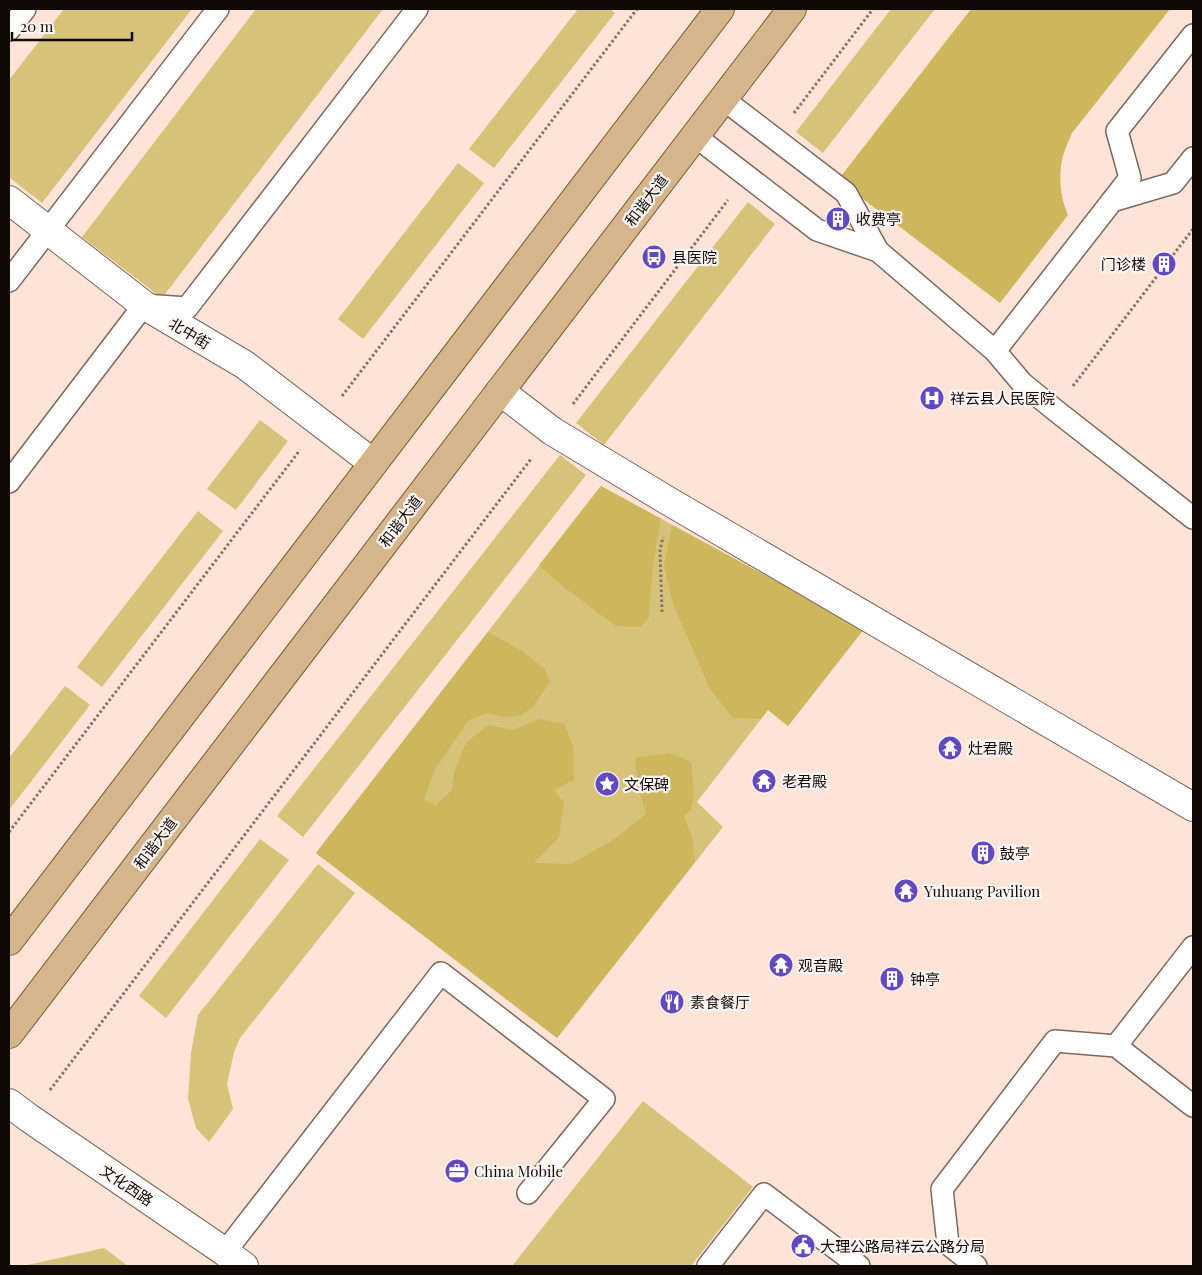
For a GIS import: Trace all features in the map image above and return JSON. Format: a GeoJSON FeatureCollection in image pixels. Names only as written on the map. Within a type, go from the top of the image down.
{"type":"FeatureCollection","features":[{"type":"Feature","properties":{"kind":"main road"},"geometry":{"type":"LineString","coordinates":[[9,940],[720,9]]}},
{"type":"Feature","properties":{"kind":"main road","name":"和谐大道"},"geometry":{"type":"LineString","coordinates":[[9,1034],[792,9]]}},
{"type":"Feature","properties":{"kind":"street","name":"北中街"},"geometry":{"type":"LineString","coordinates":[[9,200],[144,305],[245,365],[373,463]]}},
{"type":"Feature","properties":{"kind":"street"},"geometry":{"type":"LineString","coordinates":[[500,391],[552,431],[670,502],[1193,807]]}},
{"type":"Feature","properties":{"kind":"street","name":"文化西路"},"geometry":{"type":"LineString","coordinates":[[19,1110],[235,1259]]}},
{"type":"Feature","properties":{"kind":"lane"},"geometry":{"type":"LineString","coordinates":[[9,30],[25,9]]}},
{"type":"Feature","properties":{"kind":"lane"},"geometry":{"type":"LineString","coordinates":[[9,280],[218,9]]}},
{"type":"Feature","properties":{"kind":"lane"},"geometry":{"type":"LineString","coordinates":[[9,482],[144,305],[187,308],[417,9]]}},
{"type":"Feature","properties":{"kind":"lane"},"geometry":{"type":"LineString","coordinates":[[995,350],[1130,178],[1117,131],[1193,36]]}},
{"type":"Feature","properties":{"kind":"lane"},"geometry":{"type":"LineString","coordinates":[[723,99],[846,193],[878,251],[995,350],[1022,383],[1193,518]]}},
{"type":"Feature","properties":{"kind":"lane"},"geometry":{"type":"LineString","coordinates":[[695,136],[818,230],[878,251]]}},
{"type":"Feature","properties":{"kind":"lane"},"geometry":{"type":"LineString","coordinates":[[1112,201],[1174,183],[1193,158]]}},
{"type":"Feature","properties":{"kind":"lane"},"geometry":{"type":"LineString","coordinates":[[1116,1046],[1193,947]]}},
{"type":"Feature","properties":{"kind":"lane"},"geometry":{"type":"LineString","coordinates":[[235,1259],[442,973],[604,1099],[528,1193]]}},
{"type":"Feature","properties":{"kind":"lane"},"geometry":{"type":"LineString","coordinates":[[976,1266],[948,1244],[942,1189],[1055,1041],[1116,1046],[1193,1106]]}},
{"type":"Feature","properties":{"kind":"lane"},"geometry":{"type":"LineString","coordinates":[[708,1266],[764,1194],[859,1266]]}},
{"type":"Feature","properties":{"kind":"path"},"geometry":{"type":"LineString","coordinates":[[774,139],[873,9]]}},
{"type":"Feature","properties":{"kind":"path"},"geometry":{"type":"LineString","coordinates":[[19,1110],[552,431],[746,175]]}},
{"type":"Feature","properties":{"kind":"path"},"geometry":{"type":"LineString","coordinates":[[1055,410],[1193,229]]}},
{"type":"Feature","properties":{"kind":"path"},"geometry":{"type":"LineString","coordinates":[[662,612],[660,551],[670,502]]}},
{"type":"Feature","properties":{"kind":"shaded area"},"geometry":{"type":"Polygon","coordinates":[[[64,9],[192,9],[42,203],[9,177],[9,80],[64,9]]]}},
{"type":"Feature","properties":{"kind":"shaded area"},"geometry":{"type":"Polygon","coordinates":[[[256,9],[383,9],[162,298],[82,237],[256,9]]]}},
{"type":"Feature","properties":{"kind":"shaded area"},"geometry":{"type":"Polygon","coordinates":[[[578,9],[610,9],[615,13],[494,168],[469,149],[578,9]]]}},
{"type":"Feature","properties":{"kind":"shaded area"},"geometry":{"type":"Polygon","coordinates":[[[891,9],[935,9],[823,153],[796,132],[891,9]]]}},
{"type":"Feature","properties":{"kind":"shaded area"},"geometry":{"type":"Polygon","coordinates":[[[971,9],[1170,9],[1072,133],[1061,163],[1060,178],[1068,215],[1000,303],[838,180],[971,9]]]}},
{"type":"Feature","properties":{"kind":"shaded area"},"geometry":{"type":"Polygon","coordinates":[[[458,163],[484,183],[363,339],[338,319],[458,163]]]}},
{"type":"Feature","properties":{"kind":"shaded area"},"geometry":{"type":"Polygon","coordinates":[[[748,202],[775,224],[604,445],[576,423],[748,202]]]}},
{"type":"Feature","properties":{"kind":"shaded area"},"geometry":{"type":"Polygon","coordinates":[[[260,420],[288,441],[236,510],[207,489],[260,420]]]}},
{"type":"Feature","properties":{"kind":"shaded area"},"geometry":{"type":"Polygon","coordinates":[[[560,455],[586,475],[303,837],[277,816],[560,455]]]}},
{"type":"Feature","properties":{"kind":"shaded area"},"geometry":{"type":"Polygon","coordinates":[[[601,486],[864,629],[788,726],[768,710],[697,802],[723,827],[557,1038],[316,853],[601,486]]]}},
{"type":"Feature","properties":{"kind":"shaded area"},"geometry":{"type":"Polygon","coordinates":[[[601,486],[661,519],[653,564],[649,617],[641,627],[616,626],[560,584],[539,565],[601,486]]]}},
{"type":"Feature","properties":{"kind":"shaded area"},"geometry":{"type":"Polygon","coordinates":[[[198,511],[223,531],[102,687],[77,667],[198,511]]]}},
{"type":"Feature","properties":{"kind":"shaded area"},"geometry":{"type":"Polygon","coordinates":[[[672,525],[864,629],[788,726],[768,710],[761,719],[733,718],[710,689],[673,604],[664,566],[672,525]]]}},
{"type":"Feature","properties":{"kind":"shaded area"},"geometry":{"type":"Polygon","coordinates":[[[488,632],[522,651],[545,669],[550,682],[532,708],[521,715],[503,717],[487,713],[469,720],[435,769],[424,800],[436,805],[452,790],[454,772],[466,743],[488,725],[513,730],[539,719],[565,724],[573,748],[574,780],[554,790],[564,803],[559,837],[534,863],[571,864],[613,840],[646,814],[639,790],[635,758],[670,753],[691,762],[694,796],[691,810],[684,816],[692,837],[695,862],[557,1038],[316,853],[488,632]]]}},
{"type":"Feature","properties":{"kind":"shaded area"},"geometry":{"type":"Polygon","coordinates":[[[65,686],[90,705],[9,810],[9,758],[65,686]]]}},
{"type":"Feature","properties":{"kind":"shaded area"},"geometry":{"type":"Polygon","coordinates":[[[260,839],[289,860],[166,1018],[139,996],[260,839]]]}},
{"type":"Feature","properties":{"kind":"shaded area"},"geometry":{"type":"Polygon","coordinates":[[[318,864],[355,893],[240,1038],[234,1052],[227,1084],[233,1109],[209,1142],[196,1128],[188,1099],[191,1053],[198,1015],[318,864]]]}},
{"type":"Feature","properties":{"kind":"shaded area"},"geometry":{"type":"Polygon","coordinates":[[[643,1101],[753,1187],[691,1266],[512,1266],[643,1101]]]}},
{"type":"Feature","properties":{"kind":"shaded area"},"geometry":{"type":"Polygon","coordinates":[[[104,1248],[128,1266],[23,1266],[104,1248]]]}},
{"type":"Feature","properties":{"kind":"place","name":"收费亭"},"geometry":{"type":"Point","coordinates":[838,219]}},
{"type":"Feature","properties":{"kind":"place","name":"县医院"},"geometry":{"type":"Point","coordinates":[654,257]}},
{"type":"Feature","properties":{"kind":"place","name":"门诊楼"},"geometry":{"type":"Point","coordinates":[1164,264]}},
{"type":"Feature","properties":{"kind":"place","name":"祥云县人民医院"},"geometry":{"type":"Point","coordinates":[932,398]}},
{"type":"Feature","properties":{"kind":"place","name":"灶君殿"},"geometry":{"type":"Point","coordinates":[950,748]}},
{"type":"Feature","properties":{"kind":"place","name":"老君殿"},"geometry":{"type":"Point","coordinates":[764,781]}},
{"type":"Feature","properties":{"kind":"place","name":"文保碑"},"geometry":{"type":"Point","coordinates":[607,784]}},
{"type":"Feature","properties":{"kind":"place","name":"鼓亭"},"geometry":{"type":"Point","coordinates":[983,853]}},
{"type":"Feature","properties":{"kind":"place","name":"Yuhuang Pavilion"},"geometry":{"type":"Point","coordinates":[906,891]}},
{"type":"Feature","properties":{"kind":"place","name":"观音殿"},"geometry":{"type":"Point","coordinates":[781,965]}},
{"type":"Feature","properties":{"kind":"place","name":"钟亭"},"geometry":{"type":"Point","coordinates":[892,979]}},
{"type":"Feature","properties":{"kind":"place","name":"素食餐厅"},"geometry":{"type":"Point","coordinates":[672,1002]}},
{"type":"Feature","properties":{"kind":"place","name":"China Mobile"},"geometry":{"type":"Point","coordinates":[457,1171]}},
{"type":"Feature","properties":{"kind":"place","name":"大理公路局祥云公路分局"},"geometry":{"type":"Point","coordinates":[803,1246]}}]}
